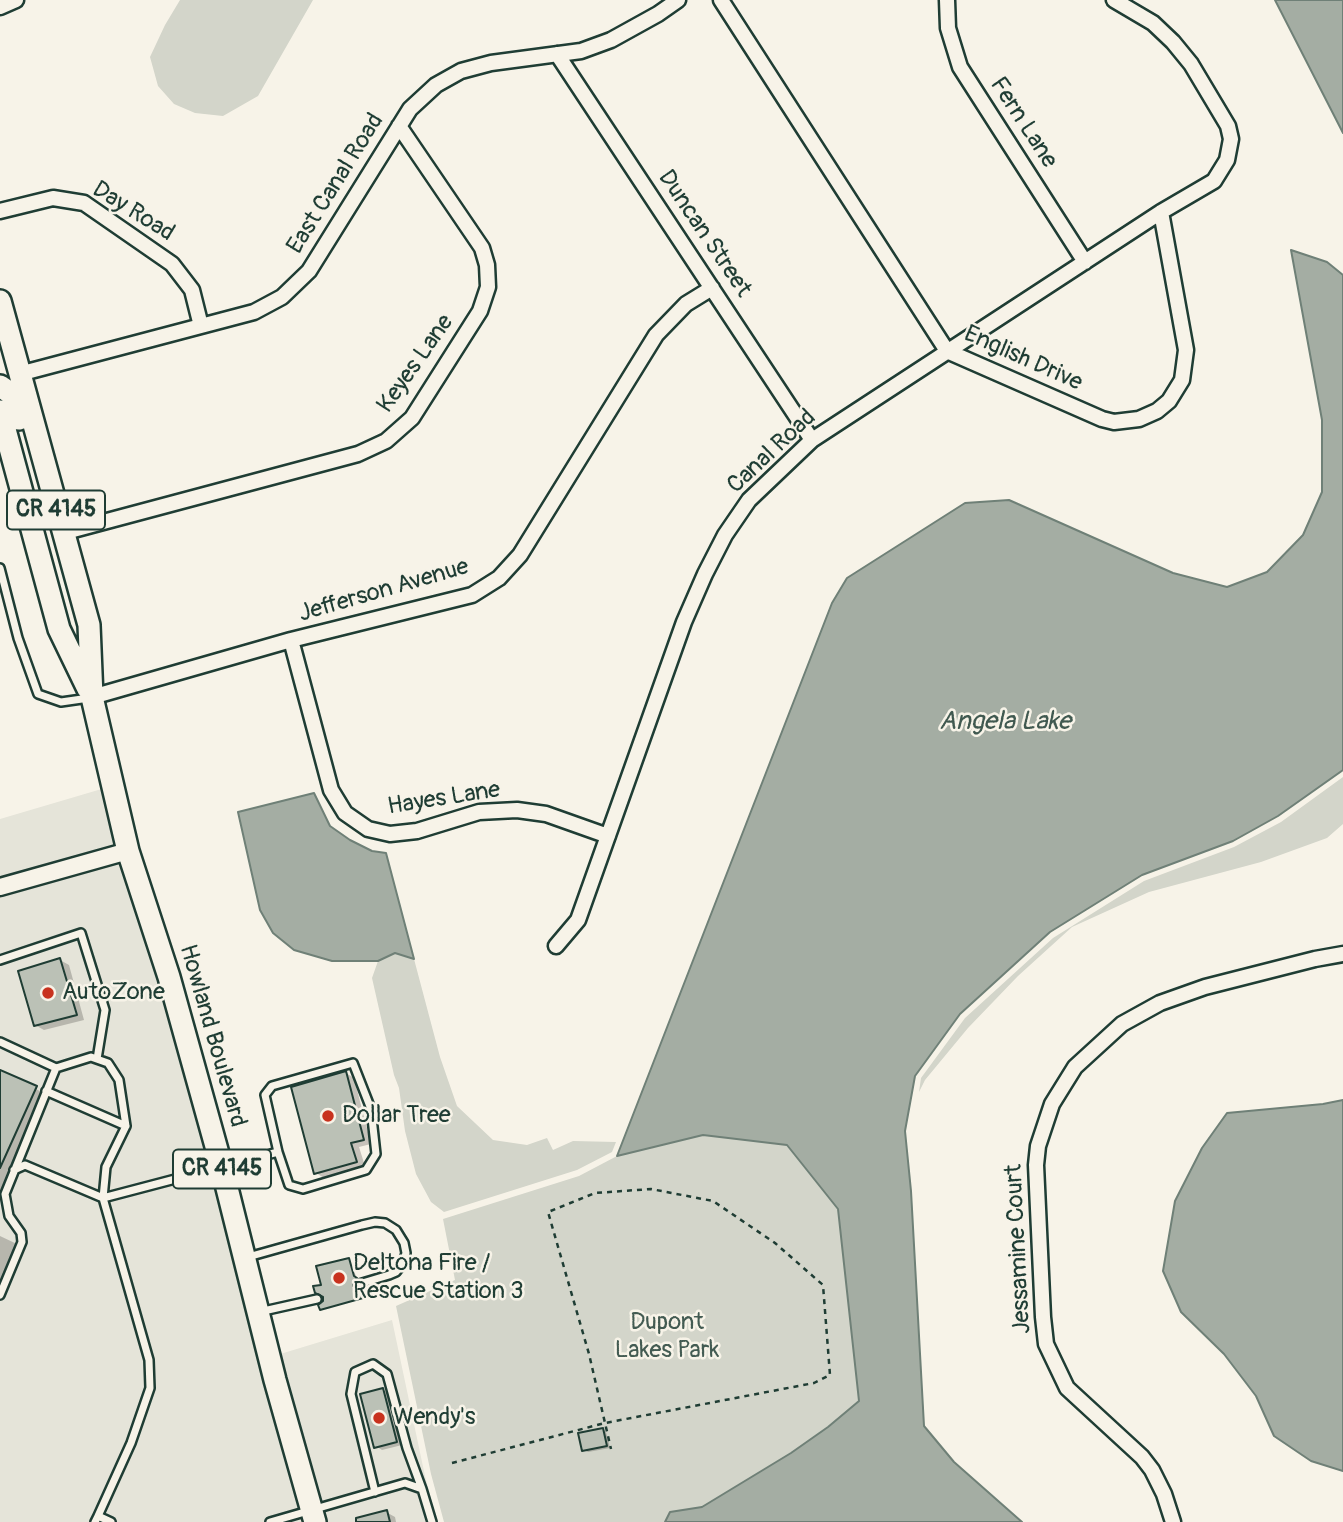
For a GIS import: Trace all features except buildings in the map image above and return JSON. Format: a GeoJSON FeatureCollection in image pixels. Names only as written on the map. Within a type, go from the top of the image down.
{"type":"FeatureCollection","features":[{"type":"Feature","properties":{"kind":"main road","name":"Howland Boulevard"},"geometry":{"type":"LineString","coordinates":[[0,301],[89,625],[92,697],[128,851],[169,977],[222,1168],[257,1313],[312,1519]]}},
{"type":"Feature","properties":{"kind":"main road"},"geometry":{"type":"LineString","coordinates":[[0,386],[13,395],[39,492],[55,505]]}},
{"type":"Feature","properties":{"kind":"main road","name":"Howland Boulevard"},"geometry":{"type":"LineString","coordinates":[[0,411],[59,629],[92,697]]}},
{"type":"Feature","properties":{"kind":"street"},"geometry":{"type":"LineString","coordinates":[[0,7],[16,0]]}},
{"type":"Feature","properties":{"kind":"street","name":"East Canal Road"},"geometry":{"type":"LineString","coordinates":[[19,374],[254,312],[282,297],[309,271],[410,108],[436,85],[461,71],[491,63],[581,51],[611,40],[678,0]]}},
{"type":"Feature","properties":{"kind":"street","name":"English Drive"},"geometry":{"type":"LineString","coordinates":[[721,0],[947,351],[1101,419],[1114,422],[1139,419],[1157,411],[1169,401],[1182,380],[1186,350],[1161,212]]}},
{"type":"Feature","properties":{"kind":"street","name":"Fern Lane"},"geometry":{"type":"LineString","coordinates":[[947,0],[948,28],[960,67],[1085,262]]}},
{"type":"Feature","properties":{"kind":"street"},"geometry":{"type":"LineString","coordinates":[[1114,0],[1153,23],[1173,42],[1191,64],[1228,126],[1231,139],[1227,160],[1214,181],[1161,212]]}},
{"type":"Feature","properties":{"kind":"street","name":"Duncan Street"},"geometry":{"type":"LineString","coordinates":[[557,54],[812,440]]}},
{"type":"Feature","properties":{"kind":"street","name":"Keyes Lane"},"geometry":{"type":"LineString","coordinates":[[62,533],[358,454],[386,441],[412,418],[480,312],[488,287],[487,265],[482,248],[399,126]]}},
{"type":"Feature","properties":{"kind":"street","name":"Day Road"},"geometry":{"type":"LineString","coordinates":[[0,211],[53,198],[83,203],[172,264],[192,290],[201,326]]}},
{"type":"Feature","properties":{"kind":"street","name":"Canal Road"},"geometry":{"type":"LineString","coordinates":[[556,946],[578,920],[684,622],[725,535],[749,500],[812,440],[1161,212]]}},
{"type":"Feature","properties":{"kind":"street","name":"Jefferson Avenue"},"geometry":{"type":"LineString","coordinates":[[92,697],[291,640],[472,595],[499,578],[520,555],[656,335],[686,304],[712,288]]}},
{"type":"Feature","properties":{"kind":"street","name":"Hayes Lane"},"geometry":{"type":"LineString","coordinates":[[291,640],[331,790],[345,813],[368,829],[390,834],[417,831],[480,812],[517,810],[546,814],[608,836]]}},
{"type":"Feature","properties":{"kind":"street"},"geometry":{"type":"LineString","coordinates":[[0,887],[128,851]]}},
{"type":"Feature","properties":{"kind":"street","name":"Jessamine Court"},"geometry":{"type":"LineString","coordinates":[[1173,1522],[1153,1470],[1067,1388],[1046,1344],[1036,1179],[1038,1146],[1052,1104],[1075,1067],[1122,1024],[1160,1003],[1205,987],[1315,958],[1343,954]]}},
{"type":"Feature","properties":{"kind":"lane"},"geometry":{"type":"LineString","coordinates":[[0,568],[18,638],[38,694],[61,702],[92,697]]}},
{"type":"Feature","properties":{"kind":"lane"},"geometry":{"type":"LineString","coordinates":[[0,960],[81,933],[106,1010],[97,1059]]}},
{"type":"Feature","properties":{"kind":"lane"},"geometry":{"type":"LineString","coordinates":[[0,1042],[56,1068],[91,1057],[108,1063],[120,1080],[126,1126],[106,1167],[103,1198],[149,1360],[150,1388],[131,1443],[97,1519],[111,1522]]}},
{"type":"Feature","properties":{"kind":"lane"},"geometry":{"type":"LineString","coordinates":[[353,1063],[370,1109],[376,1154],[366,1170],[303,1189],[289,1185],[278,1152],[265,1095],[272,1086],[353,1063]]}},
{"type":"Feature","properties":{"kind":"lane"},"geometry":{"type":"LineString","coordinates":[[0,1295],[22,1242],[21,1233],[9,1216],[5,1194],[56,1068]]}},
{"type":"Feature","properties":{"kind":"lane"},"geometry":{"type":"LineString","coordinates":[[46,1091],[126,1126]]}},
{"type":"Feature","properties":{"kind":"lane"},"geometry":{"type":"LineString","coordinates":[[13,1171],[25,1165],[103,1198],[278,1152]]}},
{"type":"Feature","properties":{"kind":"lane"},"geometry":{"type":"LineString","coordinates":[[244,1259],[362,1225],[385,1223],[396,1230],[404,1242],[406,1253],[403,1263],[396,1272],[359,1284]]}},
{"type":"Feature","properties":{"kind":"lane"},"geometry":{"type":"LineString","coordinates":[[257,1313],[317,1299]]}},
{"type":"Feature","properties":{"kind":"lane"},"geometry":{"type":"LineString","coordinates":[[375,1492],[351,1394],[355,1372],[373,1364],[387,1374],[407,1448],[432,1522]]}},
{"type":"Feature","properties":{"kind":"lane"},"geometry":{"type":"LineString","coordinates":[[270,1522],[312,1519],[375,1492],[405,1483],[422,1489]]}},
{"type":"Feature","properties":{"kind":"path"},"geometry":{"type":"LineString","coordinates":[[452,1463],[605,1423],[814,1383],[830,1375],[824,1285],[775,1243],[713,1201],[651,1189],[595,1193],[548,1212],[589,1354],[605,1423],[611,1448]]}},
{"type":"Feature","properties":{"kind":"shaded area"},"geometry":{"type":"Polygon","coordinates":[[[105,788],[119,846],[0,879],[0,819],[105,788]]]}},
{"type":"Feature","properties":{"kind":"shaded area"},"geometry":{"type":"Polygon","coordinates":[[[123,861],[162,980],[303,1522],[0,1522],[0,895],[123,861]]]}},
{"type":"Feature","properties":{"kind":"shaded area"},"geometry":{"type":"Polygon","coordinates":[[[392,1320],[437,1522],[324,1522],[277,1355],[392,1320]]]}},
{"type":"Feature","properties":{"kind":"green space"},"geometry":{"type":"Polygon","coordinates":[[[180,0],[313,0],[258,96],[223,116],[195,113],[174,104],[158,86],[150,57],[180,0]]]}},
{"type":"Feature","properties":{"kind":"green space"},"geometry":{"type":"Polygon","coordinates":[[[1343,777],[1343,824],[1327,838],[1261,862],[1149,892],[1072,927],[1018,976],[968,1028],[925,1080],[919,1092],[921,1078],[965,1018],[1053,938],[1144,881],[1234,847],[1281,822],[1343,777]]]}},
{"type":"Feature","properties":{"kind":"green space"},"geometry":{"type":"Polygon","coordinates":[[[395,953],[414,959],[440,1057],[457,1106],[493,1140],[527,1145],[547,1138],[553,1150],[573,1141],[616,1142],[612,1152],[577,1170],[444,1212],[431,1202],[416,1174],[405,1131],[399,1088],[372,978],[378,961],[395,953]]]}},
{"type":"Feature","properties":{"kind":"green space","name":"Dupont Lakes Park"},"geometry":{"type":"Polygon","coordinates":[[[703,1135],[787,1145],[838,1209],[859,1401],[883,1522],[444,1522],[431,1474],[396,1306],[455,1280],[443,1219],[579,1176],[617,1156],[703,1135]]]}},
{"type":"Feature","properties":{"kind":"water"},"geometry":{"type":"Polygon","coordinates":[[[1275,0],[1343,0],[1343,133],[1275,0]]]}},
{"type":"Feature","properties":{"kind":"water","name":"Angela Lake"},"geometry":{"type":"Polygon","coordinates":[[[1291,250],[1327,262],[1343,275],[1343,770],[1278,816],[1233,841],[1142,875],[1050,932],[960,1014],[915,1076],[905,1131],[911,1191],[924,1426],[954,1462],[1022,1522],[665,1522],[670,1512],[702,1507],[791,1453],[859,1401],[838,1209],[787,1145],[703,1135],[617,1156],[832,603],[847,578],[965,503],[1009,500],[1173,573],[1227,587],[1267,572],[1303,535],[1322,492],[1322,420],[1291,250]]]}},
{"type":"Feature","properties":{"kind":"water"},"geometry":{"type":"Polygon","coordinates":[[[314,793],[330,826],[372,851],[386,853],[414,959],[395,953],[378,961],[332,961],[294,950],[273,933],[260,910],[238,812],[314,793]]]}},
{"type":"Feature","properties":{"kind":"water"},"geometry":{"type":"Polygon","coordinates":[[[1343,1100],[1343,1471],[1311,1461],[1274,1436],[1256,1396],[1224,1354],[1181,1312],[1163,1271],[1175,1201],[1202,1148],[1227,1113],[1343,1100]]]}},
{"type":"Feature","properties":{"kind":"place","name":"AutoZone"},"geometry":{"type":"Point","coordinates":[48,993]}},
{"type":"Feature","properties":{"kind":"place","name":"Dollar Tree"},"geometry":{"type":"Point","coordinates":[328,1116]}},
{"type":"Feature","properties":{"kind":"place","name":"Deltona Fire / Rescue Station 3"},"geometry":{"type":"Point","coordinates":[339,1278]}},
{"type":"Feature","properties":{"kind":"place","name":"Wendy's"},"geometry":{"type":"Point","coordinates":[379,1418]}}]}
